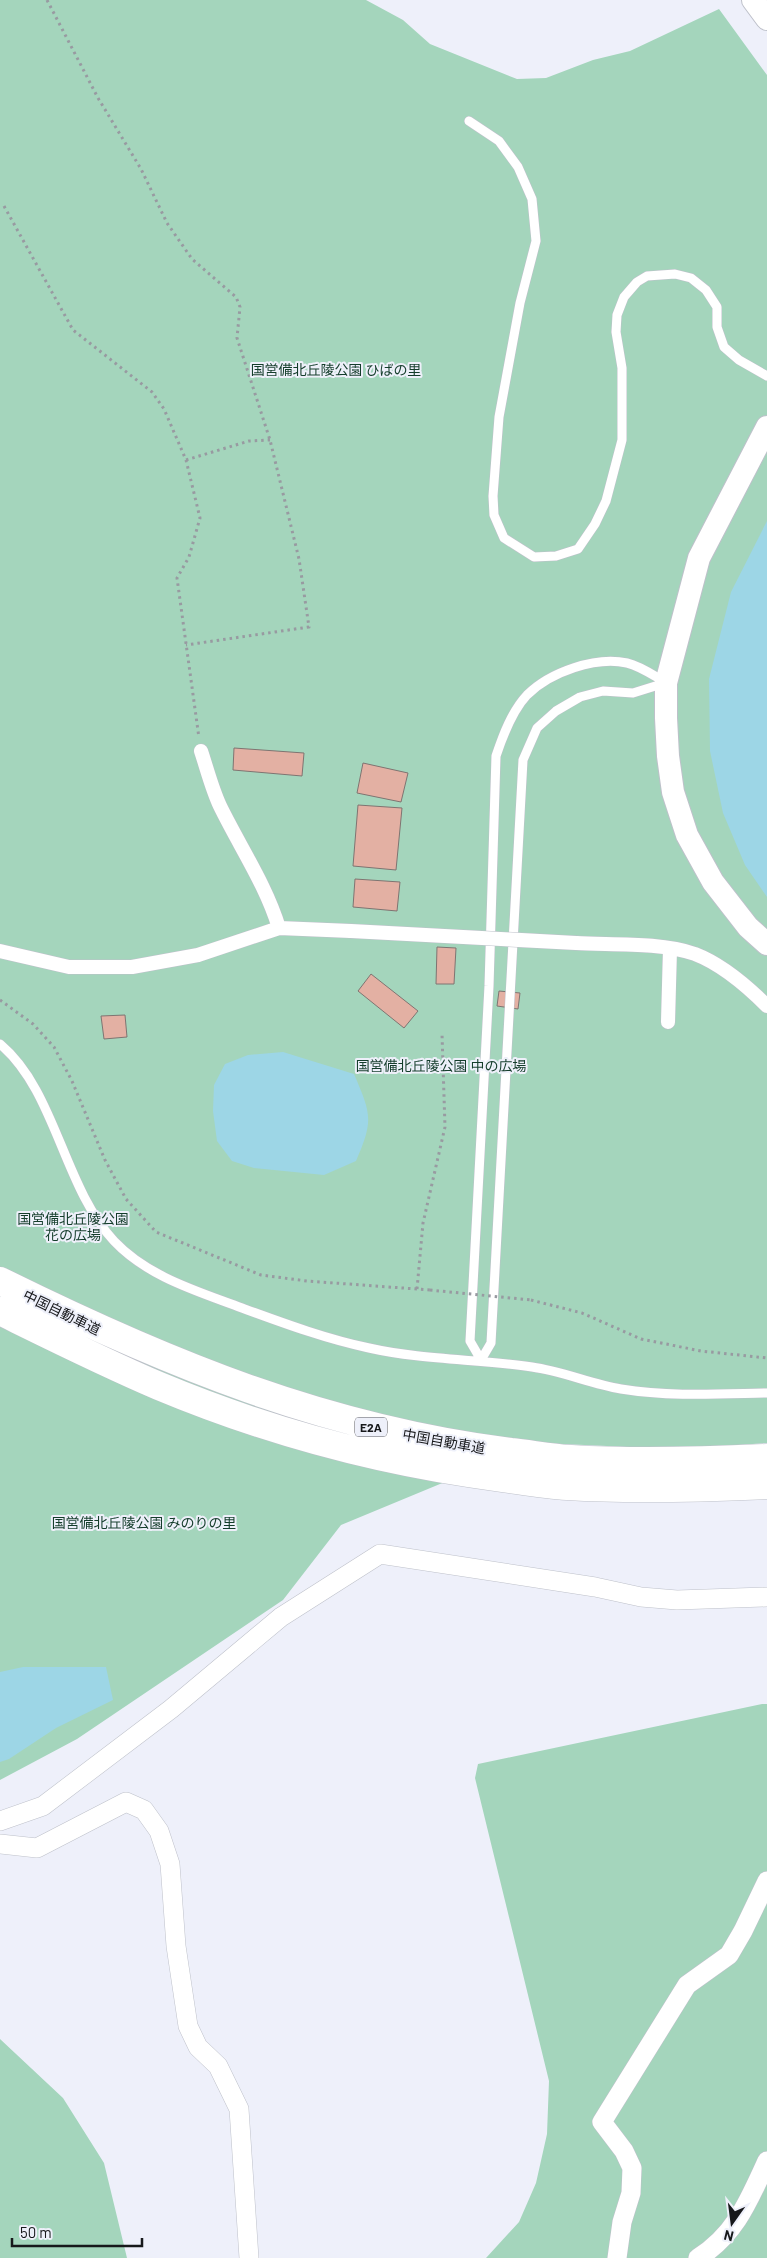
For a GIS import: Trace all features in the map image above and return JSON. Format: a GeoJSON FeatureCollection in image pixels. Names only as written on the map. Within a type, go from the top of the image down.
{"type":"FeatureCollection","features":[{"type":"Feature","properties":{"kind":"highway","name":"中国自動車道"},"geometry":{"type":"LineString","coordinates":[[0,1281],[91,1326],[171,1361],[253,1391],[360,1424],[462,1446],[569,1459],[672,1462],[767,1458]]}},
{"type":"Feature","properties":{"kind":"highway","name":"中国自動車道"},"geometry":{"type":"LineString","coordinates":[[0,1311],[78,1350],[160,1386],[245,1418],[351,1450],[455,1472],[565,1486],[671,1489],[767,1485]]}},
{"type":"Feature","properties":{"kind":"street"},"geometry":{"type":"LineString","coordinates":[[754,0],[767,19]]}},
{"type":"Feature","properties":{"kind":"street"},"geometry":{"type":"LineString","coordinates":[[767,427],[699,558],[666,683],[668,756],[673,792],[687,835],[713,882],[748,927],[767,944]]}},
{"type":"Feature","properties":{"kind":"street"},"geometry":{"type":"LineString","coordinates":[[202,751],[219,803],[248,862],[271,899],[279,928]]}},
{"type":"Feature","properties":{"kind":"street"},"geometry":{"type":"LineString","coordinates":[[0,951],[69,967],[132,967],[198,955],[279,928],[670,949],[695,955],[720,968],[767,1006]]}},
{"type":"Feature","properties":{"kind":"street"},"geometry":{"type":"LineString","coordinates":[[668,1022],[670,949]]}},
{"type":"Feature","properties":{"kind":"street"},"geometry":{"type":"LineString","coordinates":[[0,1821],[42,1806],[171,1709],[281,1617],[380,1554],[596,1587],[641,1597],[677,1600],[767,1597]]}},
{"type":"Feature","properties":{"kind":"street"},"geometry":{"type":"LineString","coordinates":[[0,1844],[37,1848],[126,1802],[144,1810],[159,1831],[170,1864],[176,1946],[188,2026],[198,2046],[218,2066],[239,2109],[249,2258]]}},
{"type":"Feature","properties":{"kind":"street"},"geometry":{"type":"LineString","coordinates":[[617,2258],[622,2222],[631,2193],[632,2168],[624,2151],[602,2122],[687,1985],[729,1954],[743,1931],[767,1881]]}},
{"type":"Feature","properties":{"kind":"street"},"geometry":{"type":"LineString","coordinates":[[698,2258],[717,2246],[744,2211],[767,2161]]}},
{"type":"Feature","properties":{"kind":"street"},"geometry":{"type":"LineString","coordinates":[[727,2234],[727,2258]]}},
{"type":"Feature","properties":{"kind":"lane"},"geometry":{"type":"LineString","coordinates":[[469,121],[499,141],[518,167],[532,199],[536,241],[520,303],[499,417],[493,505],[494,515],[504,538],[534,557],[556,556],[578,549],[595,524],[606,501],[622,440],[622,368],[616,332],[617,314],[624,297],[637,282],[647,276],[675,274],[691,278],[706,290],[717,307],[718,327],[724,347],[739,360],[767,376]]}},
{"type":"Feature","properties":{"kind":"lane"},"geometry":{"type":"LineString","coordinates":[[480,1360],[470,1341],[490,986],[496,756],[505,729],[527,695],[561,671],[596,663],[627,663],[649,672],[666,683]]}},
{"type":"Feature","properties":{"kind":"lane"},"geometry":{"type":"LineString","coordinates":[[480,1360],[491,1343],[522,760],[537,728],[556,711],[580,697],[604,691],[633,693],[666,683]]}},
{"type":"Feature","properties":{"kind":"lane"},"geometry":{"type":"LineString","coordinates":[[0,1044],[22,1068],[44,1106],[93,1212],[114,1240],[137,1261],[170,1281],[289,1324],[369,1348],[433,1357],[480,1360],[536,1367],[618,1388],[668,1395],[767,1393]]}},
{"type":"Feature","properties":{"kind":"path"},"geometry":{"type":"LineString","coordinates":[[47,0],[94,92],[141,169],[167,223],[192,259],[236,297],[240,307],[237,338],[270,440],[299,559],[309,627],[186,645]]}},
{"type":"Feature","properties":{"kind":"path"},"geometry":{"type":"LineString","coordinates":[[4,206],[73,330],[152,392],[164,409],[186,460],[200,518],[192,548],[177,578],[202,751]]}},
{"type":"Feature","properties":{"kind":"path"},"geometry":{"type":"LineString","coordinates":[[186,460],[249,442],[270,440]]}},
{"type":"Feature","properties":{"kind":"path"},"geometry":{"type":"LineString","coordinates":[[0,1000],[33,1024],[54,1047],[72,1081],[105,1160],[126,1199],[156,1232],[261,1275],[307,1281],[418,1288],[531,1300],[582,1313],[641,1339],[701,1351],[767,1358]]}},
{"type":"Feature","properties":{"kind":"path"},"geometry":{"type":"LineString","coordinates":[[418,1288],[423,1223],[445,1127],[442,1034]]}},
{"type":"Feature","properties":{"kind":"green space"},"geometry":{"type":"Polygon","coordinates":[[[0,0],[366,0],[403,20],[430,44],[517,79],[546,78],[593,60],[630,51],[719,9],[767,75],[767,1443],[675,1449],[539,1443],[341,1525],[283,1600],[77,1739],[0,1780],[0,0]]]}},
{"type":"Feature","properties":{"kind":"green space"},"geometry":{"type":"Polygon","coordinates":[[[767,1704],[767,2258],[486,2258],[519,2222],[536,2183],[547,2134],[549,2081],[475,1778],[478,1764],[767,1704]]]}},
{"type":"Feature","properties":{"kind":"green space"},"geometry":{"type":"Polygon","coordinates":[[[0,2039],[63,2098],[104,2163],[127,2258],[0,2258],[0,2039]]]}},
{"type":"Feature","properties":{"kind":"water"},"geometry":{"type":"Polygon","coordinates":[[[767,521],[767,897],[745,865],[723,813],[710,751],[709,679],[731,592],[767,521]]]}},
{"type":"Feature","properties":{"kind":"water"},"geometry":{"type":"Polygon","coordinates":[[[283,1052],[354,1074],[367,1108],[368,1117],[366,1136],[356,1161],[324,1175],[254,1168],[232,1161],[217,1141],[213,1111],[214,1085],[225,1064],[248,1055],[283,1052]]]}},
{"type":"Feature","properties":{"kind":"water"},"geometry":{"type":"Polygon","coordinates":[[[23,1667],[106,1667],[113,1700],[56,1728],[9,1759],[0,1762],[0,1672],[23,1667]]]}},
{"type":"Feature","properties":{"kind":"building"},"geometry":{"type":"Polygon","coordinates":[[[234,748],[304,753],[302,776],[233,770],[234,748]]]}},
{"type":"Feature","properties":{"kind":"building"},"geometry":{"type":"Polygon","coordinates":[[[363,763],[408,773],[401,802],[357,793],[363,763]]]}},
{"type":"Feature","properties":{"kind":"building"},"geometry":{"type":"Polygon","coordinates":[[[358,805],[402,808],[396,870],[353,866],[358,805]]]}},
{"type":"Feature","properties":{"kind":"building"},"geometry":{"type":"Polygon","coordinates":[[[355,879],[400,882],[397,911],[353,907],[355,879]]]}},
{"type":"Feature","properties":{"kind":"building"},"geometry":{"type":"Polygon","coordinates":[[[437,947],[456,948],[454,984],[436,984],[437,947]]]}},
{"type":"Feature","properties":{"kind":"building"},"geometry":{"type":"Polygon","coordinates":[[[371,974],[418,1011],[404,1028],[358,991],[371,974]]]}},
{"type":"Feature","properties":{"kind":"building"},"geometry":{"type":"Polygon","coordinates":[[[499,991],[520,993],[518,1009],[497,1006],[499,991]]]}},
{"type":"Feature","properties":{"kind":"building"},"geometry":{"type":"Polygon","coordinates":[[[125,1015],[127,1037],[104,1039],[101,1016],[125,1015]]]}},
{"type":"Feature","properties":{"kind":"park label","name":"国営備北丘陵公園 ひばの里"},"geometry":{"type":"Point","coordinates":[336,369]}},
{"type":"Feature","properties":{"kind":"park label","name":"国営備北丘陵公園 中の広場"},"geometry":{"type":"Point","coordinates":[441,1065]}},
{"type":"Feature","properties":{"kind":"park label","name":"国営備北丘陵公園 花の広場"},"geometry":{"type":"Point","coordinates":[73,1226]}},
{"type":"Feature","properties":{"kind":"park label","name":"国営備北丘陵公園 みのりの里"},"geometry":{"type":"Point","coordinates":[144,1522]}}]}
